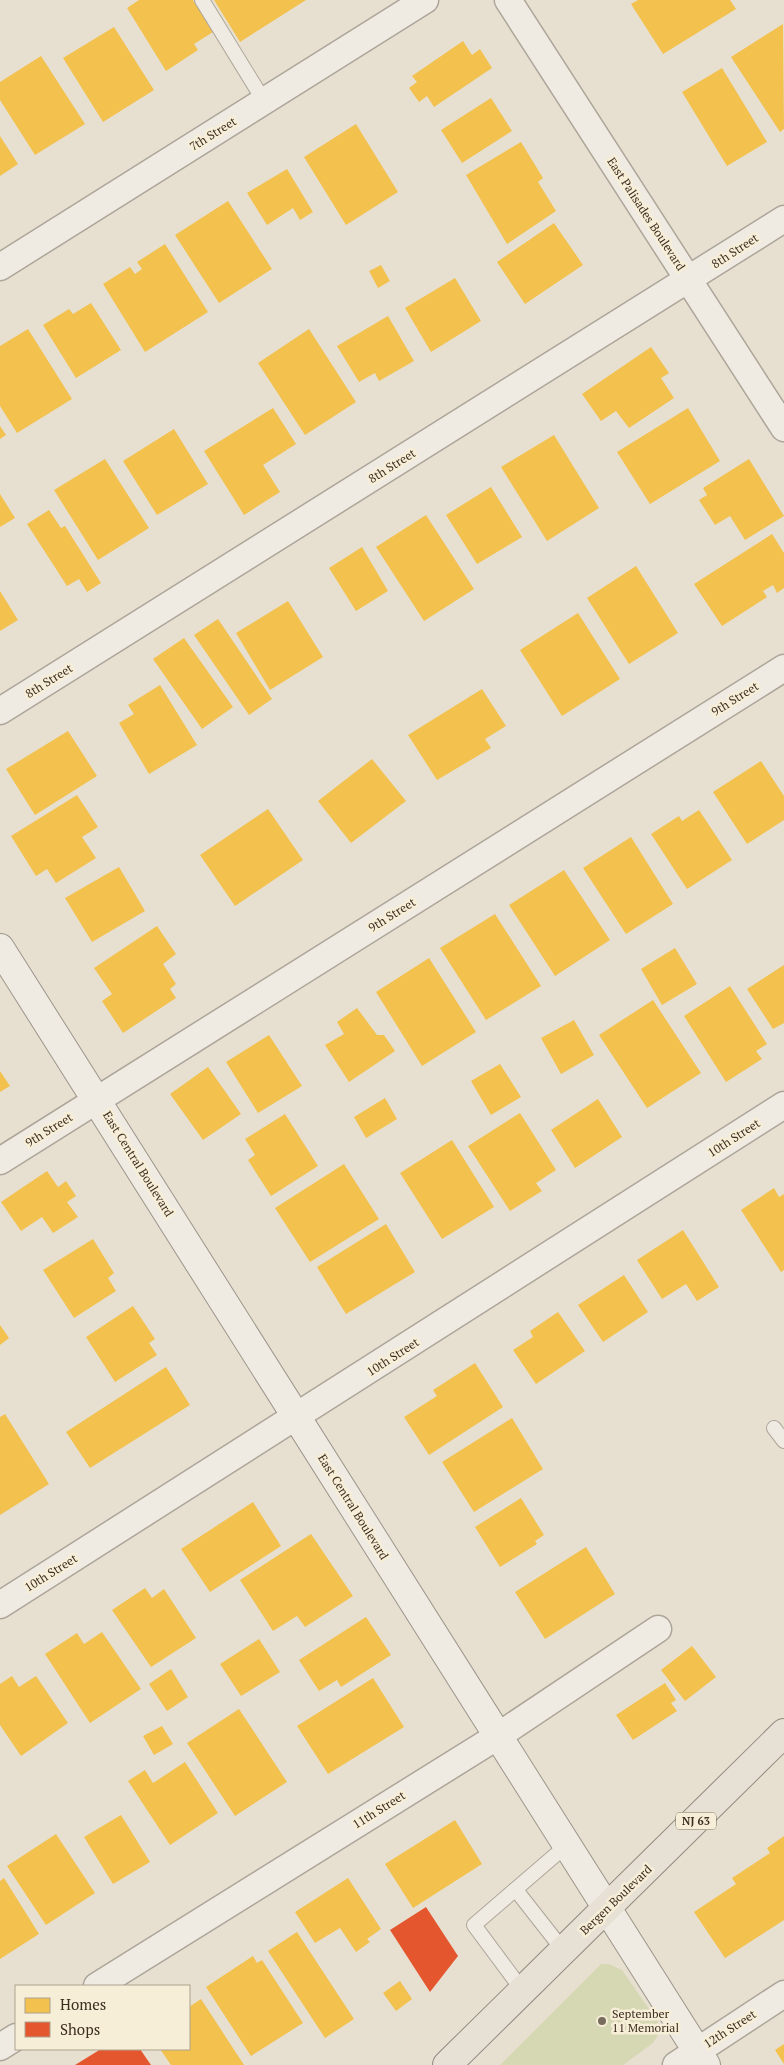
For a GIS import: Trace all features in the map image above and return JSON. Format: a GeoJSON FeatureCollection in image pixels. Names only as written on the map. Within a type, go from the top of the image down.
{"type":"FeatureCollection","features":[{"type":"Feature","properties":{"kind":"main road","name":"East Central Boulevard"},"geometry":{"type":"LineString","coordinates":[[0,948],[608,1909],[693,2060]]}},
{"type":"Feature","properties":{"kind":"main road","name":"Bergen Boulevard"},"geometry":{"type":"LineString","coordinates":[[447,2065],[562,1950],[608,1909],[784,1733]]}},
{"type":"Feature","properties":{"kind":"street","name":"7th Street"},"geometry":{"type":"LineString","coordinates":[[0,267],[425,0]]}},
{"type":"Feature","properties":{"kind":"street","name":"East Palisades Boulevard"},"geometry":{"type":"LineString","coordinates":[[508,0],[784,428]]}},
{"type":"Feature","properties":{"kind":"street","name":"8th Street"},"geometry":{"type":"LineString","coordinates":[[0,711],[689,281],[784,219]]}},
{"type":"Feature","properties":{"kind":"street","name":"9th Street"},"geometry":{"type":"LineString","coordinates":[[0,1161],[784,668]]}},
{"type":"Feature","properties":{"kind":"street","name":"10th Street"},"geometry":{"type":"LineString","coordinates":[[0,1605],[784,1106]]}},
{"type":"Feature","properties":{"kind":"street","name":"11th Street"},"geometry":{"type":"LineString","coordinates":[[99,1985],[498,1736],[658,1629]]}},
{"type":"Feature","properties":{"kind":"street","name":"12th Street"},"geometry":{"type":"LineString","coordinates":[[693,2060],[784,1994]]}},
{"type":"Feature","properties":{"kind":"street"},"geometry":{"type":"LineString","coordinates":[[0,2047],[15,2038]]}},
{"type":"Feature","properties":{"kind":"lane"},"geometry":{"type":"LineString","coordinates":[[202,0],[264,102]]}},
{"type":"Feature","properties":{"kind":"lane"},"geometry":{"type":"LineString","coordinates":[[774,1428],[784,1441]]}},
{"type":"Feature","properties":{"kind":"lane"},"geometry":{"type":"LineString","coordinates":[[523,1990],[474,1925],[567,1845]]}},
{"type":"Feature","properties":{"kind":"lane"},"geometry":{"type":"LineString","coordinates":[[516,1890],[562,1950]]}},
{"type":"Feature","properties":{"kind":"green space"},"geometry":{"type":"Polygon","coordinates":[[[601,1964],[609,1964],[622,1970],[658,2022],[658,2035],[653,2043],[623,2065],[500,2065],[601,1964]]]}},
{"type":"Feature","properties":{"kind":"building: Homes"},"geometry":{"type":"Polygon","coordinates":[[[139,0],[193,0],[213,32],[194,44],[198,50],[166,71],[127,8],[139,0]]]}},
{"type":"Feature","properties":{"kind":"building: Homes"},"geometry":{"type":"Polygon","coordinates":[[[214,0],[306,0],[240,42],[214,0]]]}},
{"type":"Feature","properties":{"kind":"building: Homes"},"geometry":{"type":"Polygon","coordinates":[[[638,0],[730,0],[736,9],[663,54],[631,4],[638,0]]]}},
{"type":"Feature","properties":{"kind":"building: Homes"},"geometry":{"type":"Polygon","coordinates":[[[783,24],[784,129],[780,132],[731,57],[783,24]]]}},
{"type":"Feature","properties":{"kind":"building: Homes"},"geometry":{"type":"Polygon","coordinates":[[[114,27],[154,90],[103,122],[63,58],[114,27]]]}},
{"type":"Feature","properties":{"kind":"building: Homes"},"geometry":{"type":"Polygon","coordinates":[[[463,41],[472,55],[480,49],[492,68],[434,107],[427,96],[419,102],[409,88],[417,82],[412,76],[463,41]]]}},
{"type":"Feature","properties":{"kind":"building: Homes"},"geometry":{"type":"Polygon","coordinates":[[[41,56],[85,124],[35,155],[0,100],[0,82],[41,56]]]}},
{"type":"Feature","properties":{"kind":"building: Homes"},"geometry":{"type":"Polygon","coordinates":[[[722,68],[767,142],[727,166],[682,92],[722,68]]]}},
{"type":"Feature","properties":{"kind":"building: Homes"},"geometry":{"type":"Polygon","coordinates":[[[491,98],[512,131],[462,163],[441,130],[491,98]]]}},
{"type":"Feature","properties":{"kind":"building: Homes"},"geometry":{"type":"Polygon","coordinates":[[[356,124],[398,192],[346,225],[304,157],[356,124]]]}},
{"type":"Feature","properties":{"kind":"building: Homes"},"geometry":{"type":"Polygon","coordinates":[[[0,136],[18,164],[0,176],[0,136]]]}},
{"type":"Feature","properties":{"kind":"building: Homes"},"geometry":{"type":"Polygon","coordinates":[[[521,142],[543,178],[538,182],[556,211],[507,244],[466,175],[521,142]]]}},
{"type":"Feature","properties":{"kind":"building: Homes"},"geometry":{"type":"Polygon","coordinates":[[[287,169],[313,212],[300,220],[293,208],[267,225],[247,193],[287,169]]]}},
{"type":"Feature","properties":{"kind":"building: Homes"},"geometry":{"type":"Polygon","coordinates":[[[228,201],[272,269],[219,303],[175,235],[228,201]]]}},
{"type":"Feature","properties":{"kind":"building: Homes"},"geometry":{"type":"Polygon","coordinates":[[[554,223],[583,265],[525,304],[497,262],[554,223]]]}},
{"type":"Feature","properties":{"kind":"building: Homes"},"geometry":{"type":"Polygon","coordinates":[[[165,244],[208,312],[145,352],[103,284],[130,267],[135,274],[142,269],[137,262],[165,244]]]}},
{"type":"Feature","properties":{"kind":"building: Homes"},"geometry":{"type":"Polygon","coordinates":[[[381,265],[390,281],[378,288],[369,271],[381,265]]]}},
{"type":"Feature","properties":{"kind":"building: Homes"},"geometry":{"type":"Polygon","coordinates":[[[455,278],[481,321],[431,352],[405,308],[455,278]]]}},
{"type":"Feature","properties":{"kind":"building: Homes"},"geometry":{"type":"Polygon","coordinates":[[[91,303],[121,350],[76,378],[43,325],[69,309],[73,314],[91,303]]]}},
{"type":"Feature","properties":{"kind":"building: Homes"},"geometry":{"type":"Polygon","coordinates":[[[388,316],[414,361],[379,381],[375,373],[359,382],[337,346],[388,316]]]}},
{"type":"Feature","properties":{"kind":"building: Homes"},"geometry":{"type":"Polygon","coordinates":[[[28,329],[72,399],[17,433],[0,406],[0,346],[28,329]]]}},
{"type":"Feature","properties":{"kind":"building: Homes"},"geometry":{"type":"Polygon","coordinates":[[[309,329],[356,402],[305,435],[258,363],[309,329]]]}},
{"type":"Feature","properties":{"kind":"building: Homes"},"geometry":{"type":"Polygon","coordinates":[[[651,347],[669,373],[661,378],[674,398],[629,428],[616,411],[601,421],[582,394],[651,347]]]}},
{"type":"Feature","properties":{"kind":"building: Homes"},"geometry":{"type":"Polygon","coordinates":[[[273,408],[296,444],[263,465],[280,492],[244,515],[204,451],[273,408]]]}},
{"type":"Feature","properties":{"kind":"building: Homes"},"geometry":{"type":"Polygon","coordinates":[[[688,408],[720,461],[650,504],[617,452],[688,408]]]}},
{"type":"Feature","properties":{"kind":"building: Homes"},"geometry":{"type":"Polygon","coordinates":[[[0,426],[6,435],[0,439],[0,426]]]}},
{"type":"Feature","properties":{"kind":"building: Homes"},"geometry":{"type":"Polygon","coordinates":[[[174,429],[208,484],[157,515],[123,461],[174,429]]]}},
{"type":"Feature","properties":{"kind":"building: Homes"},"geometry":{"type":"Polygon","coordinates":[[[554,435],[599,508],[547,541],[501,467],[554,435]]]}},
{"type":"Feature","properties":{"kind":"building: Homes"},"geometry":{"type":"Polygon","coordinates":[[[105,459],[149,528],[98,560],[54,490],[105,459]]]}},
{"type":"Feature","properties":{"kind":"building: Homes"},"geometry":{"type":"Polygon","coordinates":[[[749,459],[784,516],[745,540],[730,516],[715,525],[699,500],[707,495],[703,488],[749,459]]]}},
{"type":"Feature","properties":{"kind":"building: Homes"},"geometry":{"type":"Polygon","coordinates":[[[491,487],[522,537],[477,564],[446,515],[491,487]]]}},
{"type":"Feature","properties":{"kind":"building: Homes"},"geometry":{"type":"Polygon","coordinates":[[[0,494],[15,518],[0,527],[0,494]]]}},
{"type":"Feature","properties":{"kind":"building: Homes"},"geometry":{"type":"Polygon","coordinates":[[[49,510],[61,528],[65,526],[101,583],[87,592],[79,579],[67,586],[27,524],[49,510]]]}},
{"type":"Feature","properties":{"kind":"building: Homes"},"geometry":{"type":"Polygon","coordinates":[[[426,515],[474,589],[424,621],[376,547],[426,515]]]}},
{"type":"Feature","properties":{"kind":"building: Homes"},"geometry":{"type":"Polygon","coordinates":[[[772,534],[784,553],[784,588],[777,593],[773,585],[763,591],[767,597],[722,626],[694,584],[772,534]]]}},
{"type":"Feature","properties":{"kind":"building: Homes"},"geometry":{"type":"Polygon","coordinates":[[[362,547],[388,591],[356,611],[329,568],[362,547]]]}},
{"type":"Feature","properties":{"kind":"building: Homes"},"geometry":{"type":"Polygon","coordinates":[[[636,566],[678,633],[629,664],[587,598],[636,566]]]}},
{"type":"Feature","properties":{"kind":"building: Homes"},"geometry":{"type":"Polygon","coordinates":[[[0,591],[18,620],[0,631],[0,591]]]}},
{"type":"Feature","properties":{"kind":"building: Homes"},"geometry":{"type":"Polygon","coordinates":[[[288,601],[323,657],[270,690],[236,633],[288,601]]]}},
{"type":"Feature","properties":{"kind":"building: Homes"},"geometry":{"type":"Polygon","coordinates":[[[578,613],[620,679],[562,716],[520,650],[578,613]]]}},
{"type":"Feature","properties":{"kind":"building: Homes"},"geometry":{"type":"Polygon","coordinates":[[[218,619],[272,699],[249,715],[194,635],[218,619]]]}},
{"type":"Feature","properties":{"kind":"building: Homes"},"geometry":{"type":"Polygon","coordinates":[[[184,638],[233,707],[202,729],[153,659],[184,638]]]}},
{"type":"Feature","properties":{"kind":"building: Homes"},"geometry":{"type":"Polygon","coordinates":[[[160,685],[197,745],[149,774],[119,723],[134,714],[128,705],[160,685]]]}},
{"type":"Feature","properties":{"kind":"building: Homes"},"geometry":{"type":"Polygon","coordinates":[[[482,689],[506,726],[485,739],[491,748],[437,780],[408,735],[482,689]]]}},
{"type":"Feature","properties":{"kind":"building: Homes"},"geometry":{"type":"Polygon","coordinates":[[[68,731],[97,776],[35,815],[6,769],[68,731]]]}},
{"type":"Feature","properties":{"kind":"building: Homes"},"geometry":{"type":"Polygon","coordinates":[[[372,759],[406,801],[351,843],[318,801],[372,759]]]}},
{"type":"Feature","properties":{"kind":"building: Homes"},"geometry":{"type":"Polygon","coordinates":[[[761,761],[784,796],[784,820],[747,844],[713,792],[761,761]]]}},
{"type":"Feature","properties":{"kind":"building: Homes"},"geometry":{"type":"Polygon","coordinates":[[[77,795],[98,827],[82,837],[96,858],[56,883],[47,869],[36,876],[11,836],[77,795]]]}},
{"type":"Feature","properties":{"kind":"building: Homes"},"geometry":{"type":"Polygon","coordinates":[[[268,809],[303,860],[235,906],[200,855],[268,809]]]}},
{"type":"Feature","properties":{"kind":"building: Homes"},"geometry":{"type":"Polygon","coordinates":[[[699,810],[732,860],[687,889],[651,834],[679,816],[682,821],[699,810]]]}},
{"type":"Feature","properties":{"kind":"building: Homes"},"geometry":{"type":"Polygon","coordinates":[[[631,837],[673,904],[626,934],[583,868],[631,837]]]}},
{"type":"Feature","properties":{"kind":"building: Homes"},"geometry":{"type":"Polygon","coordinates":[[[119,867],[145,911],[92,942],[65,898],[119,867]]]}},
{"type":"Feature","properties":{"kind":"building: Homes"},"geometry":{"type":"Polygon","coordinates":[[[564,870],[610,940],[555,976],[509,905],[564,870]]]}},
{"type":"Feature","properties":{"kind":"building: Homes"},"geometry":{"type":"Polygon","coordinates":[[[495,914],[541,986],[486,1020],[440,948],[495,914]]]}},
{"type":"Feature","properties":{"kind":"building: Homes"},"geometry":{"type":"Polygon","coordinates":[[[157,926],[176,954],[163,964],[176,984],[170,989],[176,998],[123,1033],[102,1001],[112,994],[94,968],[157,926]]]}},
{"type":"Feature","properties":{"kind":"building: Homes"},"geometry":{"type":"Polygon","coordinates":[[[675,948],[697,984],[662,1005],[641,969],[675,948]]]}},
{"type":"Feature","properties":{"kind":"building: Homes"},"geometry":{"type":"Polygon","coordinates":[[[429,958],[476,1032],[422,1066],[376,992],[429,958]]]}},
{"type":"Feature","properties":{"kind":"building: Homes"},"geometry":{"type":"Polygon","coordinates":[[[784,965],[784,1023],[773,1029],[747,989],[784,965]]]}},
{"type":"Feature","properties":{"kind":"building: Homes"},"geometry":{"type":"Polygon","coordinates":[[[730,986],[767,1044],[756,1051],[762,1059],[726,1082],[684,1016],[730,986]]]}},
{"type":"Feature","properties":{"kind":"building: Homes"},"geometry":{"type":"Polygon","coordinates":[[[653,1000],[701,1073],[647,1108],[599,1035],[653,1000]]]}},
{"type":"Feature","properties":{"kind":"building: Homes"},"geometry":{"type":"Polygon","coordinates":[[[357,1008],[377,1035],[384,1035],[395,1051],[349,1082],[325,1045],[344,1034],[337,1022],[357,1008]]]}},
{"type":"Feature","properties":{"kind":"building: Homes"},"geometry":{"type":"Polygon","coordinates":[[[574,1020],[594,1055],[561,1074],[541,1038],[574,1020]]]}},
{"type":"Feature","properties":{"kind":"building: Homes"},"geometry":{"type":"Polygon","coordinates":[[[269,1035],[302,1086],[258,1113],[226,1062],[269,1035]]]}},
{"type":"Feature","properties":{"kind":"building: Homes"},"geometry":{"type":"Polygon","coordinates":[[[500,1064],[521,1097],[491,1115],[471,1081],[500,1064]]]}},
{"type":"Feature","properties":{"kind":"building: Homes"},"geometry":{"type":"Polygon","coordinates":[[[208,1067],[241,1114],[203,1140],[170,1094],[208,1067]]]}},
{"type":"Feature","properties":{"kind":"building: Homes"},"geometry":{"type":"Polygon","coordinates":[[[0,1071],[10,1086],[0,1092],[0,1071]]]}},
{"type":"Feature","properties":{"kind":"building: Homes"},"geometry":{"type":"Polygon","coordinates":[[[385,1098],[397,1119],[366,1138],[354,1117],[385,1098]]]}},
{"type":"Feature","properties":{"kind":"building: Homes"},"geometry":{"type":"Polygon","coordinates":[[[598,1099],[622,1137],[575,1168],[551,1130],[598,1099]]]}},
{"type":"Feature","properties":{"kind":"building: Homes"},"geometry":{"type":"Polygon","coordinates":[[[520,1113],[556,1170],[536,1183],[542,1191],[510,1211],[468,1146],[520,1113]]]}},
{"type":"Feature","properties":{"kind":"building: Homes"},"geometry":{"type":"Polygon","coordinates":[[[285,1114],[318,1166],[271,1196],[248,1160],[255,1155],[245,1139],[285,1114]]]}},
{"type":"Feature","properties":{"kind":"building: Homes"},"geometry":{"type":"Polygon","coordinates":[[[452,1140],[494,1207],[442,1239],[400,1173],[452,1140]]]}},
{"type":"Feature","properties":{"kind":"building: Homes"},"geometry":{"type":"Polygon","coordinates":[[[344,1164],[379,1219],[310,1262],[275,1208],[344,1164]]]}},
{"type":"Feature","properties":{"kind":"building: Homes"},"geometry":{"type":"Polygon","coordinates":[[[47,1171],[58,1187],[66,1181],[76,1196],[67,1202],[78,1217],[53,1233],[42,1217],[21,1231],[1,1202],[47,1171]]]}},
{"type":"Feature","properties":{"kind":"building: Homes"},"geometry":{"type":"Polygon","coordinates":[[[774,1188],[779,1197],[784,1194],[784,1270],[781,1272],[741,1210],[774,1188]]]}},
{"type":"Feature","properties":{"kind":"building: Homes"},"geometry":{"type":"Polygon","coordinates":[[[386,1224],[415,1272],[346,1314],[317,1267],[386,1224]]]}},
{"type":"Feature","properties":{"kind":"building: Homes"},"geometry":{"type":"Polygon","coordinates":[[[683,1230],[719,1287],[697,1301],[686,1284],[662,1299],[637,1260],[683,1230]]]}},
{"type":"Feature","properties":{"kind":"building: Homes"},"geometry":{"type":"Polygon","coordinates":[[[93,1239],[114,1273],[108,1278],[116,1291],[74,1318],[43,1270],[93,1239]]]}},
{"type":"Feature","properties":{"kind":"building: Homes"},"geometry":{"type":"Polygon","coordinates":[[[624,1275],[648,1312],[603,1342],[578,1305],[624,1275]]]}},
{"type":"Feature","properties":{"kind":"building: Homes"},"geometry":{"type":"Polygon","coordinates":[[[133,1306],[155,1339],[149,1343],[157,1355],[115,1382],[86,1337],[133,1306]]]}},
{"type":"Feature","properties":{"kind":"building: Homes"},"geometry":{"type":"Polygon","coordinates":[[[558,1312],[585,1351],[536,1384],[513,1350],[533,1337],[530,1331],[558,1312]]]}},
{"type":"Feature","properties":{"kind":"building: Homes"},"geometry":{"type":"Polygon","coordinates":[[[0,1325],[9,1338],[0,1345],[0,1325]]]}},
{"type":"Feature","properties":{"kind":"building: Homes"},"geometry":{"type":"Polygon","coordinates":[[[475,1363],[503,1407],[429,1455],[404,1417],[437,1396],[433,1390],[475,1363]]]}},
{"type":"Feature","properties":{"kind":"building: Homes"},"geometry":{"type":"Polygon","coordinates":[[[166,1367],[190,1405],[90,1468],[66,1432],[166,1367]]]}},
{"type":"Feature","properties":{"kind":"building: Homes"},"geometry":{"type":"Polygon","coordinates":[[[5,1414],[49,1484],[0,1515],[0,1417],[5,1414]]]}},
{"type":"Feature","properties":{"kind":"building: Homes"},"geometry":{"type":"Polygon","coordinates":[[[512,1418],[543,1469],[474,1512],[442,1462],[512,1418]]]}},
{"type":"Feature","properties":{"kind":"building: Homes"},"geometry":{"type":"Polygon","coordinates":[[[521,1498],[544,1535],[535,1541],[537,1544],[500,1567],[475,1527],[521,1498]]]}},
{"type":"Feature","properties":{"kind":"building: Homes"},"geometry":{"type":"Polygon","coordinates":[[[253,1502],[281,1546],[210,1592],[181,1549],[253,1502]]]}},
{"type":"Feature","properties":{"kind":"building: Homes"},"geometry":{"type":"Polygon","coordinates":[[[311,1534],[353,1596],[305,1627],[297,1616],[273,1631],[240,1580],[311,1534]]]}},
{"type":"Feature","properties":{"kind":"building: Homes"},"geometry":{"type":"Polygon","coordinates":[[[586,1547],[615,1594],[545,1639],[515,1592],[586,1547]]]}},
{"type":"Feature","properties":{"kind":"building: Homes"},"geometry":{"type":"Polygon","coordinates":[[[145,1588],[152,1598],[164,1589],[196,1638],[151,1667],[112,1610],[145,1588]]]}},
{"type":"Feature","properties":{"kind":"building: Homes"},"geometry":{"type":"Polygon","coordinates":[[[366,1617],[391,1655],[341,1687],[337,1680],[319,1691],[299,1660],[366,1617]]]}},
{"type":"Feature","properties":{"kind":"building: Homes"},"geometry":{"type":"Polygon","coordinates":[[[102,1632],[141,1689],[90,1723],[45,1654],[77,1633],[84,1644],[102,1632]]]}},
{"type":"Feature","properties":{"kind":"building: Homes"},"geometry":{"type":"Polygon","coordinates":[[[259,1639],[280,1672],[241,1696],[220,1664],[259,1639]]]}},
{"type":"Feature","properties":{"kind":"building: Homes"},"geometry":{"type":"Polygon","coordinates":[[[692,1646],[716,1677],[685,1701],[661,1670],[692,1646]]]}},
{"type":"Feature","properties":{"kind":"building: Homes"},"geometry":{"type":"Polygon","coordinates":[[[171,1669],[188,1697],[167,1711],[149,1684],[171,1669]]]}},
{"type":"Feature","properties":{"kind":"building: Homes"},"geometry":{"type":"Polygon","coordinates":[[[12,1676],[19,1687],[36,1676],[68,1723],[21,1756],[0,1725],[0,1684],[12,1676]]]}},
{"type":"Feature","properties":{"kind":"building: Homes"},"geometry":{"type":"Polygon","coordinates":[[[373,1678],[404,1727],[328,1774],[297,1726],[373,1678]]]}},
{"type":"Feature","properties":{"kind":"building: Homes"},"geometry":{"type":"Polygon","coordinates":[[[665,1683],[676,1700],[671,1703],[677,1711],[633,1740],[616,1715],[665,1683]]]}},
{"type":"Feature","properties":{"kind":"building: Homes"},"geometry":{"type":"Polygon","coordinates":[[[239,1709],[287,1782],[235,1816],[187,1743],[239,1709]]]}},
{"type":"Feature","properties":{"kind":"building: Homes"},"geometry":{"type":"Polygon","coordinates":[[[162,1726],[173,1744],[154,1755],[143,1736],[162,1726]]]}},
{"type":"Feature","properties":{"kind":"building: Homes"},"geometry":{"type":"Polygon","coordinates":[[[185,1762],[218,1813],[170,1845],[128,1781],[145,1770],[153,1783],[185,1762]]]}},
{"type":"Feature","properties":{"kind":"building: Homes"},"geometry":{"type":"Polygon","coordinates":[[[121,1815],[150,1862],[113,1884],[84,1837],[121,1815]]]}},
{"type":"Feature","properties":{"kind":"building: Homes"},"geometry":{"type":"Polygon","coordinates":[[[455,1820],[482,1864],[413,1908],[385,1864],[455,1820]]]}},
{"type":"Feature","properties":{"kind":"building: Homes"},"geometry":{"type":"Polygon","coordinates":[[[56,1834],[95,1893],[46,1925],[7,1866],[56,1834]]]}},
{"type":"Feature","properties":{"kind":"building: Homes"},"geometry":{"type":"Polygon","coordinates":[[[784,1836],[784,1920],[725,1958],[694,1912],[736,1884],[732,1878],[770,1853],[767,1848],[784,1836]]]}},
{"type":"Feature","properties":{"kind":"building: Homes"},"geometry":{"type":"Polygon","coordinates":[[[4,1878],[39,1934],[0,1959],[0,1881],[4,1878]]]}},
{"type":"Feature","properties":{"kind":"building: Homes"},"geometry":{"type":"Polygon","coordinates":[[[348,1878],[381,1929],[367,1939],[370,1942],[356,1952],[340,1928],[315,1943],[295,1912],[348,1878]]]}},
{"type":"Feature","properties":{"kind":"building: Homes"},"geometry":{"type":"Polygon","coordinates":[[[297,1932],[354,2019],[325,2038],[268,1951],[297,1932]]]}},
{"type":"Feature","properties":{"kind":"building: Homes"},"geometry":{"type":"Polygon","coordinates":[[[253,1956],[257,1963],[262,1960],[303,2023],[251,2056],[206,1987],[253,1956]]]}},
{"type":"Feature","properties":{"kind":"building: Homes"},"geometry":{"type":"Polygon","coordinates":[[[400,1981],[412,1999],[396,2011],[383,1993],[400,1981]]]}},
{"type":"Feature","properties":{"kind":"building: Homes"},"geometry":{"type":"Polygon","coordinates":[[[201,1999],[244,2065],[171,2065],[161,2050],[190,2050],[190,2006],[201,1999]]]}},
{"type":"Feature","properties":{"kind":"building: Homes"},"geometry":{"type":"Polygon","coordinates":[[[784,2044],[784,2064],[775,2050],[784,2044]]]}},
{"type":"Feature","properties":{"kind":"building: Shops"},"geometry":{"type":"Polygon","coordinates":[[[426,1907],[458,1956],[430,1992],[390,1930],[426,1907]]]}},
{"type":"Feature","properties":{"kind":"building: Shops"},"geometry":{"type":"Polygon","coordinates":[[[99,2050],[141,2050],[151,2065],[75,2065],[99,2050]]]}},
{"type":"Feature","properties":{"kind":"place","name":"September 11 Memorial"},"geometry":{"type":"Point","coordinates":[602,2021]}}]}
